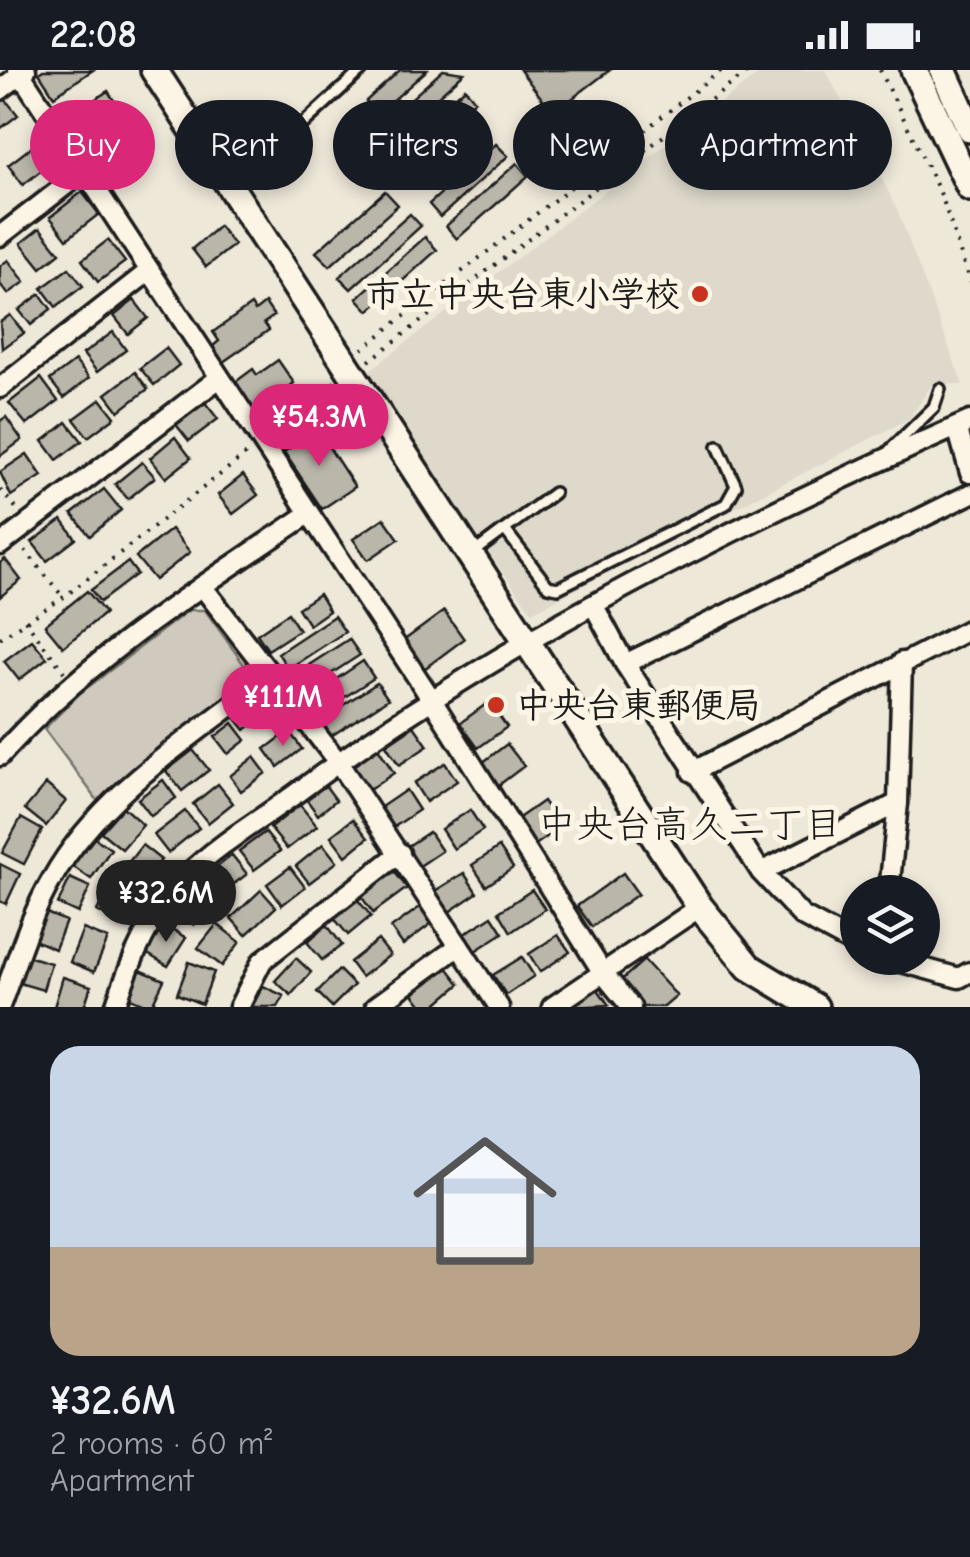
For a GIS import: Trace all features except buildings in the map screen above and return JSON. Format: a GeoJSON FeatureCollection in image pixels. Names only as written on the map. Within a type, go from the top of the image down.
{"type":"FeatureCollection","features":[{"type":"Feature","properties":{"kind":"street"},"geometry":{"type":"LineString","coordinates":[[154,70],[175,103]]}},
{"type":"Feature","properties":{"kind":"street"},"geometry":{"type":"LineString","coordinates":[[914,70],[970,188]]}},
{"type":"Feature","properties":{"kind":"street"},"geometry":{"type":"LineString","coordinates":[[943,70],[970,129]]}},
{"type":"Feature","properties":{"kind":"street"},"geometry":{"type":"LineString","coordinates":[[0,90],[21,71],[39,100]]}},
{"type":"Feature","properties":{"kind":"street"},"geometry":{"type":"LineString","coordinates":[[0,236],[60,190]]}},
{"type":"Feature","properties":{"kind":"street"},"geometry":{"type":"LineString","coordinates":[[96,190],[432,700],[603,973],[631,1007]]}},
{"type":"Feature","properties":{"kind":"street"},"geometry":{"type":"LineString","coordinates":[[231,190],[700,906],[748,967],[815,1007]]}},
{"type":"Feature","properties":{"kind":"street"},"geometry":{"type":"LineString","coordinates":[[0,388],[148,272]]}},
{"type":"Feature","properties":{"kind":"street"},"geometry":{"type":"LineString","coordinates":[[6,540],[218,379]]}},
{"type":"Feature","properties":{"kind":"street"},"geometry":{"type":"LineString","coordinates":[[115,1007],[131,960],[155,915],[188,874],[338,762],[528,640],[873,464],[963,424],[970,473]]}},
{"type":"Feature","properties":{"kind":"street"},"geometry":{"type":"LineString","coordinates":[[625,664],[970,494]]}},
{"type":"Feature","properties":{"kind":"street"},"geometry":{"type":"LineString","coordinates":[[0,756],[74,684],[202,586],[306,514]]}},
{"type":"Feature","properties":{"kind":"street"},"geometry":{"type":"LineString","coordinates":[[202,586],[338,762],[499,1007]]}},
{"type":"Feature","properties":{"kind":"street"},"geometry":{"type":"LineString","coordinates":[[594,606],[692,772],[761,872],[802,916],[840,936]]}},
{"type":"Feature","properties":{"kind":"street"},"geometry":{"type":"LineString","coordinates":[[692,772],[970,629]]}},
{"type":"Feature","properties":{"kind":"street"},"geometry":{"type":"LineString","coordinates":[[891,875],[898,803],[902,662]]}},
{"type":"Feature","properties":{"kind":"street"},"geometry":{"type":"LineString","coordinates":[[0,1006],[52,878],[88,826],[124,791],[269,677]]}},
{"type":"Feature","properties":{"kind":"street"},"geometry":{"type":"LineString","coordinates":[[761,872],[898,803]]}},
{"type":"Feature","properties":{"kind":"street"},"geometry":{"type":"LineString","coordinates":[[239,1007],[262,961],[400,852]]}},
{"type":"Feature","properties":{"kind":"street"},"geometry":{"type":"LineString","coordinates":[[552,1007],[700,906]]}},
{"type":"Feature","properties":{"kind":"street"},"geometry":{"type":"LineString","coordinates":[[375,1007],[459,946]]}},
{"type":"Feature","properties":{"kind":"street"},"geometry":{"type":"LineString","coordinates":[[940,973],[959,978],[970,972]]}},
{"type":"Feature","properties":{"kind":"lane"},"geometry":{"type":"LineString","coordinates":[[313,115],[362,70]]}},
{"type":"Feature","properties":{"kind":"lane"},"geometry":{"type":"LineString","coordinates":[[873,464],[916,427],[934,406],[940,389]]}},
{"type":"Feature","properties":{"kind":"lane"},"geometry":{"type":"LineString","coordinates":[[505,530],[548,586],[558,588],[726,504],[736,486],[718,446]]}},
{"type":"Feature","properties":{"kind":"lane"},"geometry":{"type":"LineString","coordinates":[[470,554],[554,493]]}},
{"type":"Feature","properties":{"kind":"path"},"geometry":{"type":"LineString","coordinates":[[350,370],[360,351],[722,70]]}},
{"type":"Feature","properties":{"kind":"path"},"geometry":{"type":"LineString","coordinates":[[0,638],[64,597],[350,370],[369,361],[750,70]]}},
{"type":"Feature","properties":{"kind":"path"},"geometry":{"type":"LineString","coordinates":[[880,70],[942,197],[970,282]]}},
{"type":"Feature","properties":{"kind":"path"},"geometry":{"type":"LineString","coordinates":[[0,490],[31,524]]}},
{"type":"Feature","properties":{"kind":"path"},"geometry":{"type":"LineString","coordinates":[[6,540],[64,597]]}},
{"type":"Feature","properties":{"kind":"path"},"geometry":{"type":"LineString","coordinates":[[25,620],[74,684]]}},
{"type":"Feature","properties":{"kind":"shaded area","name":"市立中央台東小学校"},"geometry":{"type":"Polygon","coordinates":[[[764,70],[826,70],[841,100],[725,100],[764,70]]]}},
{"type":"Feature","properties":{"kind":"shaded area","name":"市立中央台東小学校"},"geometry":{"type":"Polygon","coordinates":[[[665,145],[665,190],[887,190],[963,385],[933,383],[909,419],[532,612],[360,378],[607,190],[645,190],[645,161],[665,145]]]}},
{"type":"Feature","properties":{"kind":"shaded area"},"geometry":{"type":"Polygon","coordinates":[[[189,610],[205,610],[250,673],[249,681],[98,801],[44,729],[79,694],[189,610]]]}},
{"type":"Feature","properties":{"kind":"place","name":"市立中央台東小学校"},"geometry":{"type":"Point","coordinates":[700,294]}},
{"type":"Feature","properties":{"kind":"place","name":"中央台東郵便局"},"geometry":{"type":"Point","coordinates":[496,705]}},
{"type":"Feature","properties":{"kind":"district","name":"中央台高久二丁目"},"geometry":{"type":"Point","coordinates":[690,824]}}]}
